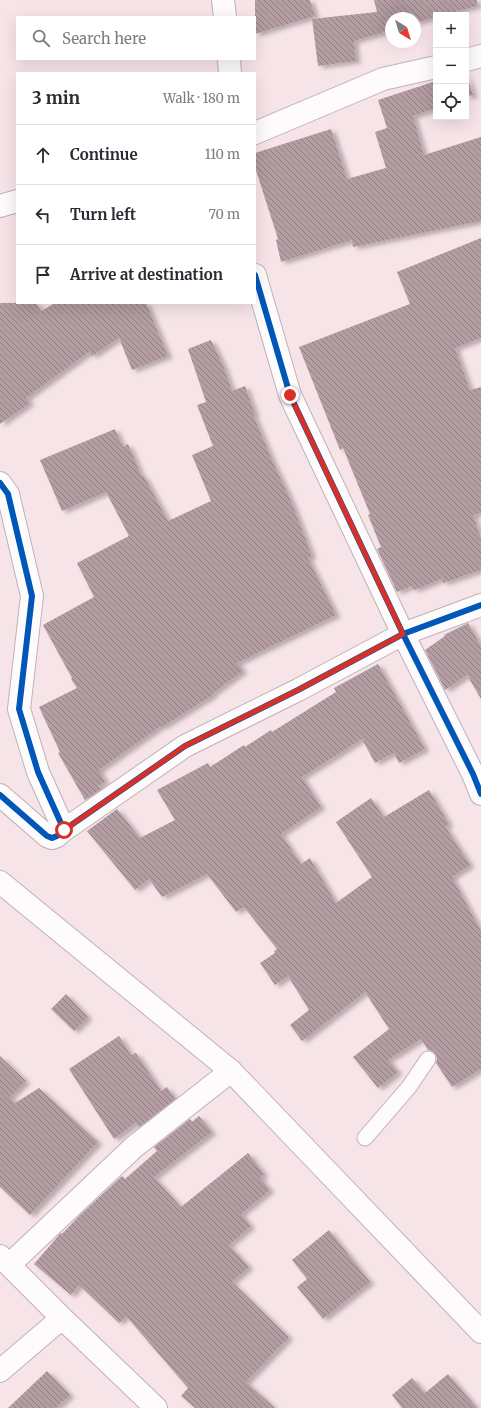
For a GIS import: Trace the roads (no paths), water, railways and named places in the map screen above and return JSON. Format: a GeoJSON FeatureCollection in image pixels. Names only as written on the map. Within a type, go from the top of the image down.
{"type":"FeatureCollection","features":[{"type":"Feature","properties":{"kind":"street"},"geometry":{"type":"LineString","coordinates":[[223,0],[224,16]]}},
{"type":"Feature","properties":{"kind":"street"},"geometry":{"type":"LineString","coordinates":[[469,59],[481,56]]}},
{"type":"Feature","properties":{"kind":"street"},"geometry":{"type":"LineString","coordinates":[[229,60],[230,72]]}},
{"type":"Feature","properties":{"kind":"street"},"geometry":{"type":"LineString","coordinates":[[256,133],[383,79],[433,68]]}},
{"type":"Feature","properties":{"kind":"street"},"geometry":{"type":"LineString","coordinates":[[256,278],[290,395],[403,634],[473,774],[481,794]]}},
{"type":"Feature","properties":{"kind":"street"},"geometry":{"type":"LineString","coordinates":[[0,482],[8,494],[32,596],[19,709],[38,772],[64,830]]}},
{"type":"Feature","properties":{"kind":"street"},"geometry":{"type":"LineString","coordinates":[[0,795],[47,836],[52,838],[185,746],[298,690],[403,634],[481,605]]}},
{"type":"Feature","properties":{"kind":"street"},"geometry":{"type":"LineString","coordinates":[[0,882],[230,1070],[481,1332]]}},
{"type":"Feature","properties":{"kind":"street"},"geometry":{"type":"LineString","coordinates":[[156,1408],[4,1260],[134,1147],[230,1070]]}},
{"type":"Feature","properties":{"kind":"street"},"geometry":{"type":"LineString","coordinates":[[0,1372],[62,1318]]}},
{"type":"Feature","properties":{"kind":"lane"},"geometry":{"type":"LineString","coordinates":[[364,1138],[409,1087],[428,1059]]}}]}
